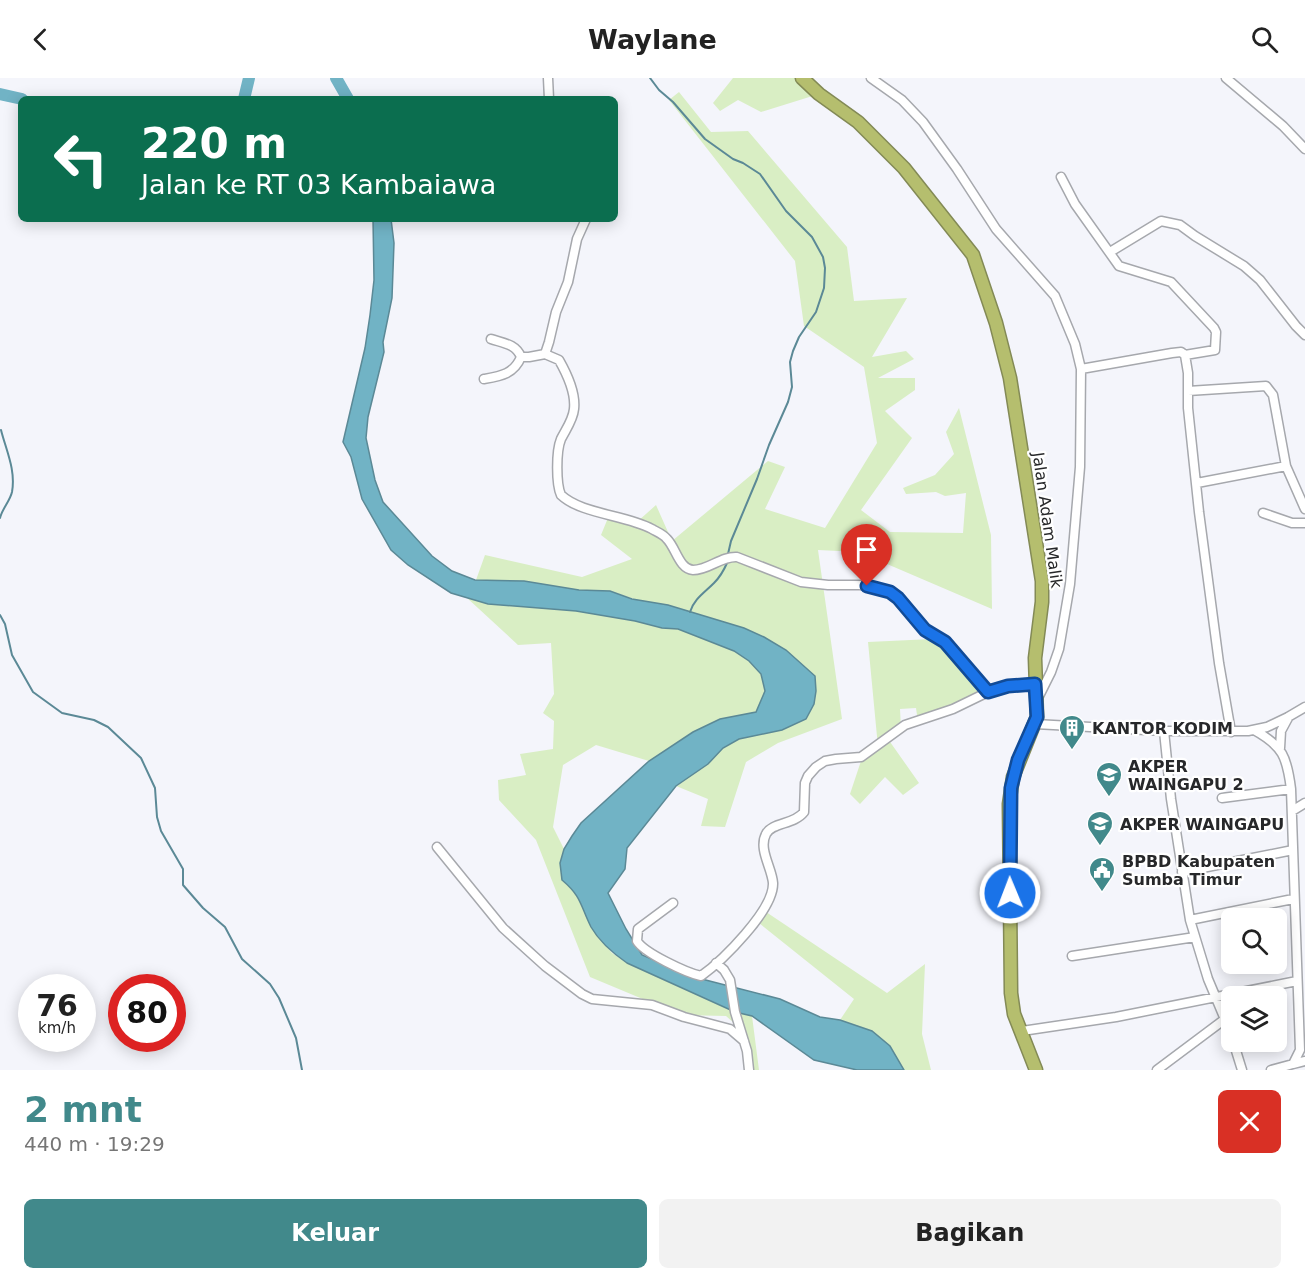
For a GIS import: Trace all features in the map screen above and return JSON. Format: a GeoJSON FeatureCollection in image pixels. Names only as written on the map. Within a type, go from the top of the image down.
{"type":"FeatureCollection","features":[{"type":"Feature","properties":{"kind":"highway","name":"Jalan Adam Malik"},"geometry":{"type":"LineString","coordinates":[[802,78],[819,94],[858,122],[904,168],[973,255],[980,270],[1010,378],[1040,563],[1042,594],[1036,638],[1035,724],[1013,777],[1009,804],[1010,975],[1014,1014],[1036,1070]]}},
{"type":"Feature","properties":{"kind":"street"},"geometry":{"type":"LineString","coordinates":[[548,78],[549,96]]}},
{"type":"Feature","properties":{"kind":"street"},"geometry":{"type":"LineString","coordinates":[[871,78],[902,100],[923,122],[957,168],[996,229],[1055,296],[1071,334],[1081,369],[1080,467],[1067,609],[1059,649],[1051,672],[1036,701]]}},
{"type":"Feature","properties":{"kind":"street"},"geometry":{"type":"LineString","coordinates":[[1226,78],[1283,126],[1305,149]]}},
{"type":"Feature","properties":{"kind":"street"},"geometry":{"type":"LineString","coordinates":[[1061,177],[1075,204],[1121,267],[1166,280],[1175,285],[1216,332],[1215,350],[1185,355],[1181,352],[1172,353],[1081,369]]}},
{"type":"Feature","properties":{"kind":"street"},"geometry":{"type":"LineString","coordinates":[[1110,252],[1161,221],[1178,224],[1255,275],[1305,335]]}},
{"type":"Feature","properties":{"kind":"street"},"geometry":{"type":"LineString","coordinates":[[544,354],[554,316],[568,282],[577,239],[585,222]]}},
{"type":"Feature","properties":{"kind":"street"},"geometry":{"type":"LineString","coordinates":[[491,339],[516,348],[521,357]]}},
{"type":"Feature","properties":{"kind":"street"},"geometry":{"type":"LineString","coordinates":[[521,357],[544,354],[559,360],[569,379],[574,401],[572,418],[559,447],[558,484],[559,492],[565,499],[636,522],[660,533],[669,541],[684,566],[692,570],[737,557],[801,582],[860,585],[890,592],[905,604],[925,630],[945,642],[988,692]]}},
{"type":"Feature","properties":{"kind":"street"},"geometry":{"type":"LineString","coordinates":[[1185,355],[1188,408],[1209,585],[1231,732]]}},
{"type":"Feature","properties":{"kind":"street"},"geometry":{"type":"LineString","coordinates":[[484,379],[504,375],[513,370],[521,357]]}},
{"type":"Feature","properties":{"kind":"street"},"geometry":{"type":"LineString","coordinates":[[1188,391],[1266,386],[1269,388],[1273,395],[1286,466],[1304,508],[1302,523],[1263,513]]}},
{"type":"Feature","properties":{"kind":"street"},"geometry":{"type":"LineString","coordinates":[[1197,483],[1286,466]]}},
{"type":"Feature","properties":{"kind":"street"},"geometry":{"type":"LineString","coordinates":[[673,903],[642,926],[636,933],[637,941],[653,955],[699,976],[703,975],[745,936],[767,903],[773,886],[764,837],[768,831],[796,820],[804,812],[805,783],[816,767],[825,761],[861,757],[905,725],[953,709],[988,692],[1008,686],[1035,684]]}},
{"type":"Feature","properties":{"kind":"street"},"geometry":{"type":"LineString","coordinates":[[1035,724],[1164,732],[1231,732],[1267,727],[1305,707]]}},
{"type":"Feature","properties":{"kind":"street"},"geometry":{"type":"LineString","coordinates":[[1280,748],[1281,731],[1288,717]]}},
{"type":"Feature","properties":{"kind":"street"},"geometry":{"type":"LineString","coordinates":[[1254,730],[1280,748],[1288,764],[1291,789],[1293,899],[1300,1045],[1293,1064]]}},
{"type":"Feature","properties":{"kind":"street"},"geometry":{"type":"LineString","coordinates":[[1164,732],[1171,800],[1190,921],[1221,1010]]}},
{"type":"Feature","properties":{"kind":"street"},"geometry":{"type":"LineString","coordinates":[[1222,798],[1291,789]]}},
{"type":"Feature","properties":{"kind":"street"},"geometry":{"type":"LineString","coordinates":[[1292,811],[1305,803]]}},
{"type":"Feature","properties":{"kind":"street"},"geometry":{"type":"LineString","coordinates":[[437,847],[503,928],[545,966],[582,994],[592,999],[641,1003],[658,1007],[684,1017],[730,1029],[744,1041]]}},
{"type":"Feature","properties":{"kind":"street"},"geometry":{"type":"LineString","coordinates":[[1182,872],[1293,850]]}},
{"type":"Feature","properties":{"kind":"street"},"geometry":{"type":"LineString","coordinates":[[1190,921],[1293,899]]}},
{"type":"Feature","properties":{"kind":"street"},"geometry":{"type":"LineString","coordinates":[[1072,956],[1195,937]]}},
{"type":"Feature","properties":{"kind":"street"},"geometry":{"type":"LineString","coordinates":[[716,963],[725,971],[730,980],[749,1070]]}},
{"type":"Feature","properties":{"kind":"street"},"geometry":{"type":"LineString","coordinates":[[1022,1031],[1116,1017],[1297,981]]}},
{"type":"Feature","properties":{"kind":"street"},"geometry":{"type":"LineString","coordinates":[[1157,1070],[1221,1022]]}},
{"type":"Feature","properties":{"kind":"street"},"geometry":{"type":"LineString","coordinates":[[1236,1052],[1242,1070]]}},
{"type":"Feature","properties":{"kind":"street"},"geometry":{"type":"LineString","coordinates":[[1270,1070],[1305,1061]]}},
{"type":"Feature","properties":{"kind":"green space"},"geometry":{"type":"Polygon","coordinates":[[[733,78],[802,78],[819,94],[761,112],[738,100],[720,111],[713,103],[733,78]]]}},
{"type":"Feature","properties":{"kind":"green space"},"geometry":{"type":"Polygon","coordinates":[[[679,92],[711,132],[748,131],[847,247],[854,301],[907,298],[872,357],[906,351],[914,359],[878,378],[915,378],[915,390],[885,411],[912,438],[861,510],[890,532],[963,533],[966,493],[945,496],[936,492],[906,494],[903,488],[935,475],[954,454],[946,432],[959,408],[991,535],[992,609],[859,552],[818,550],[842,719],[778,743],[746,762],[725,827],[701,826],[708,799],[676,786],[708,764],[723,748],[739,739],[806,719],[814,698],[815,676],[786,650],[610,591],[579,590],[524,581],[476,580],[485,555],[582,577],[632,559],[601,535],[610,513],[637,522],[656,505],[672,541],[768,461],[785,467],[765,509],[825,528],[877,443],[864,367],[804,326],[795,261],[669,100],[679,92]]]}},
{"type":"Feature","properties":{"kind":"green space"},"geometry":{"type":"Polygon","coordinates":[[[466,597],[488,604],[576,611],[678,629],[734,651],[749,661],[761,674],[765,691],[756,712],[720,719],[693,732],[649,761],[596,745],[563,765],[553,827],[564,849],[560,863],[562,880],[575,891],[592,929],[612,953],[627,963],[735,1012],[752,1016],[759,1070],[752,1070],[743,1031],[726,1016],[681,1015],[590,977],[536,840],[499,800],[498,780],[526,775],[520,754],[553,749],[554,721],[543,713],[554,694],[551,643],[518,645],[466,597]]]}},
{"type":"Feature","properties":{"kind":"green space"},"geometry":{"type":"Polygon","coordinates":[[[932,639],[969,673],[985,696],[918,722],[916,708],[900,709],[901,728],[888,739],[919,783],[903,795],[885,777],[860,804],[850,794],[861,761],[878,747],[868,642],[932,639]]]}},
{"type":"Feature","properties":{"kind":"green space"},"geometry":{"type":"Polygon","coordinates":[[[760,908],[887,993],[925,964],[922,1034],[931,1070],[904,1070],[890,1049],[878,1037],[863,1028],[840,1020],[854,999],[754,919],[760,908]]]}},
{"type":"Feature","properties":{"kind":"water"},"geometry":{"type":"Polygon","coordinates":[[[373,222],[391,222],[394,243],[392,298],[383,342],[384,352],[368,417],[366,438],[375,480],[383,502],[432,556],[452,571],[475,580],[524,581],[579,590],[610,591],[632,599],[668,605],[744,628],[786,650],[815,676],[814,704],[806,719],[782,730],[739,739],[723,748],[708,764],[676,786],[627,848],[625,869],[608,893],[642,955],[694,977],[780,999],[820,1017],[840,1020],[872,1031],[890,1046],[904,1070],[857,1070],[814,1060],[752,1016],[735,1012],[627,963],[607,947],[591,927],[577,897],[562,880],[560,863],[564,849],[572,836],[581,823],[649,761],[693,732],[720,719],[756,712],[765,691],[761,674],[749,661],[734,651],[678,629],[576,611],[488,604],[451,593],[408,565],[391,550],[362,499],[351,457],[343,442],[365,348],[374,280],[373,222]]]}},
{"type":"Feature","properties":{"kind":"waterway"},"geometry":{"type":"LineString","coordinates":[[245,96],[249,78]]}},
{"type":"Feature","properties":{"kind":"waterway"},"geometry":{"type":"LineString","coordinates":[[336,78],[346,96]]}},
{"type":"Feature","properties":{"kind":"waterway"},"geometry":{"type":"LineString","coordinates":[[650,78],[705,139],[733,159],[760,174],[786,211],[812,237],[823,257],[825,268],[824,288],[816,312],[799,337],[793,351],[790,362],[792,387],[788,402],[731,541],[728,554]]}},
{"type":"Feature","properties":{"kind":"waterway"},"geometry":{"type":"LineString","coordinates":[[0,94],[18,98]]}},
{"type":"Feature","properties":{"kind":"waterway"},"geometry":{"type":"LineString","coordinates":[[0,518],[11,495],[13,484],[12,468],[1,430]]}},
{"type":"Feature","properties":{"kind":"waterway"},"geometry":{"type":"LineString","coordinates":[[690,612],[697,600],[718,578],[727,563]]}},
{"type":"Feature","properties":{"kind":"waterway"},"geometry":{"type":"LineString","coordinates":[[0,615],[5,624],[12,655],[33,692],[62,713],[94,720],[108,727],[141,758],[155,788],[157,817],[161,831],[183,869],[183,885],[203,908],[225,927],[242,959],[270,984],[279,998],[296,1038],[302,1070]]}},
{"type":"Feature","properties":{"kind":"place","name":"KANTOR KODIM"},"geometry":{"type":"Point","coordinates":[1072,751]}},
{"type":"Feature","properties":{"kind":"place","name":"AKPER WAINGAPU 2"},"geometry":{"type":"Point","coordinates":[1109,798]}},
{"type":"Feature","properties":{"kind":"place","name":"AKPER WAINGAPU"},"geometry":{"type":"Point","coordinates":[1100,847]}},
{"type":"Feature","properties":{"kind":"place","name":"BPBD Kabupaten Sumba Timur"},"geometry":{"type":"Point","coordinates":[1102,893]}},
{"type":"Feature","properties":{"kind":"route"},"geometry":{"type":"LineString","coordinates":[[867,586],[890,592],[905,604],[925,630],[945,642],[955,656],[974,673],[986,691],[1021,684],[1035,684],[1037,717],[1018,760],[1009,804],[1010,893]]}}]}
